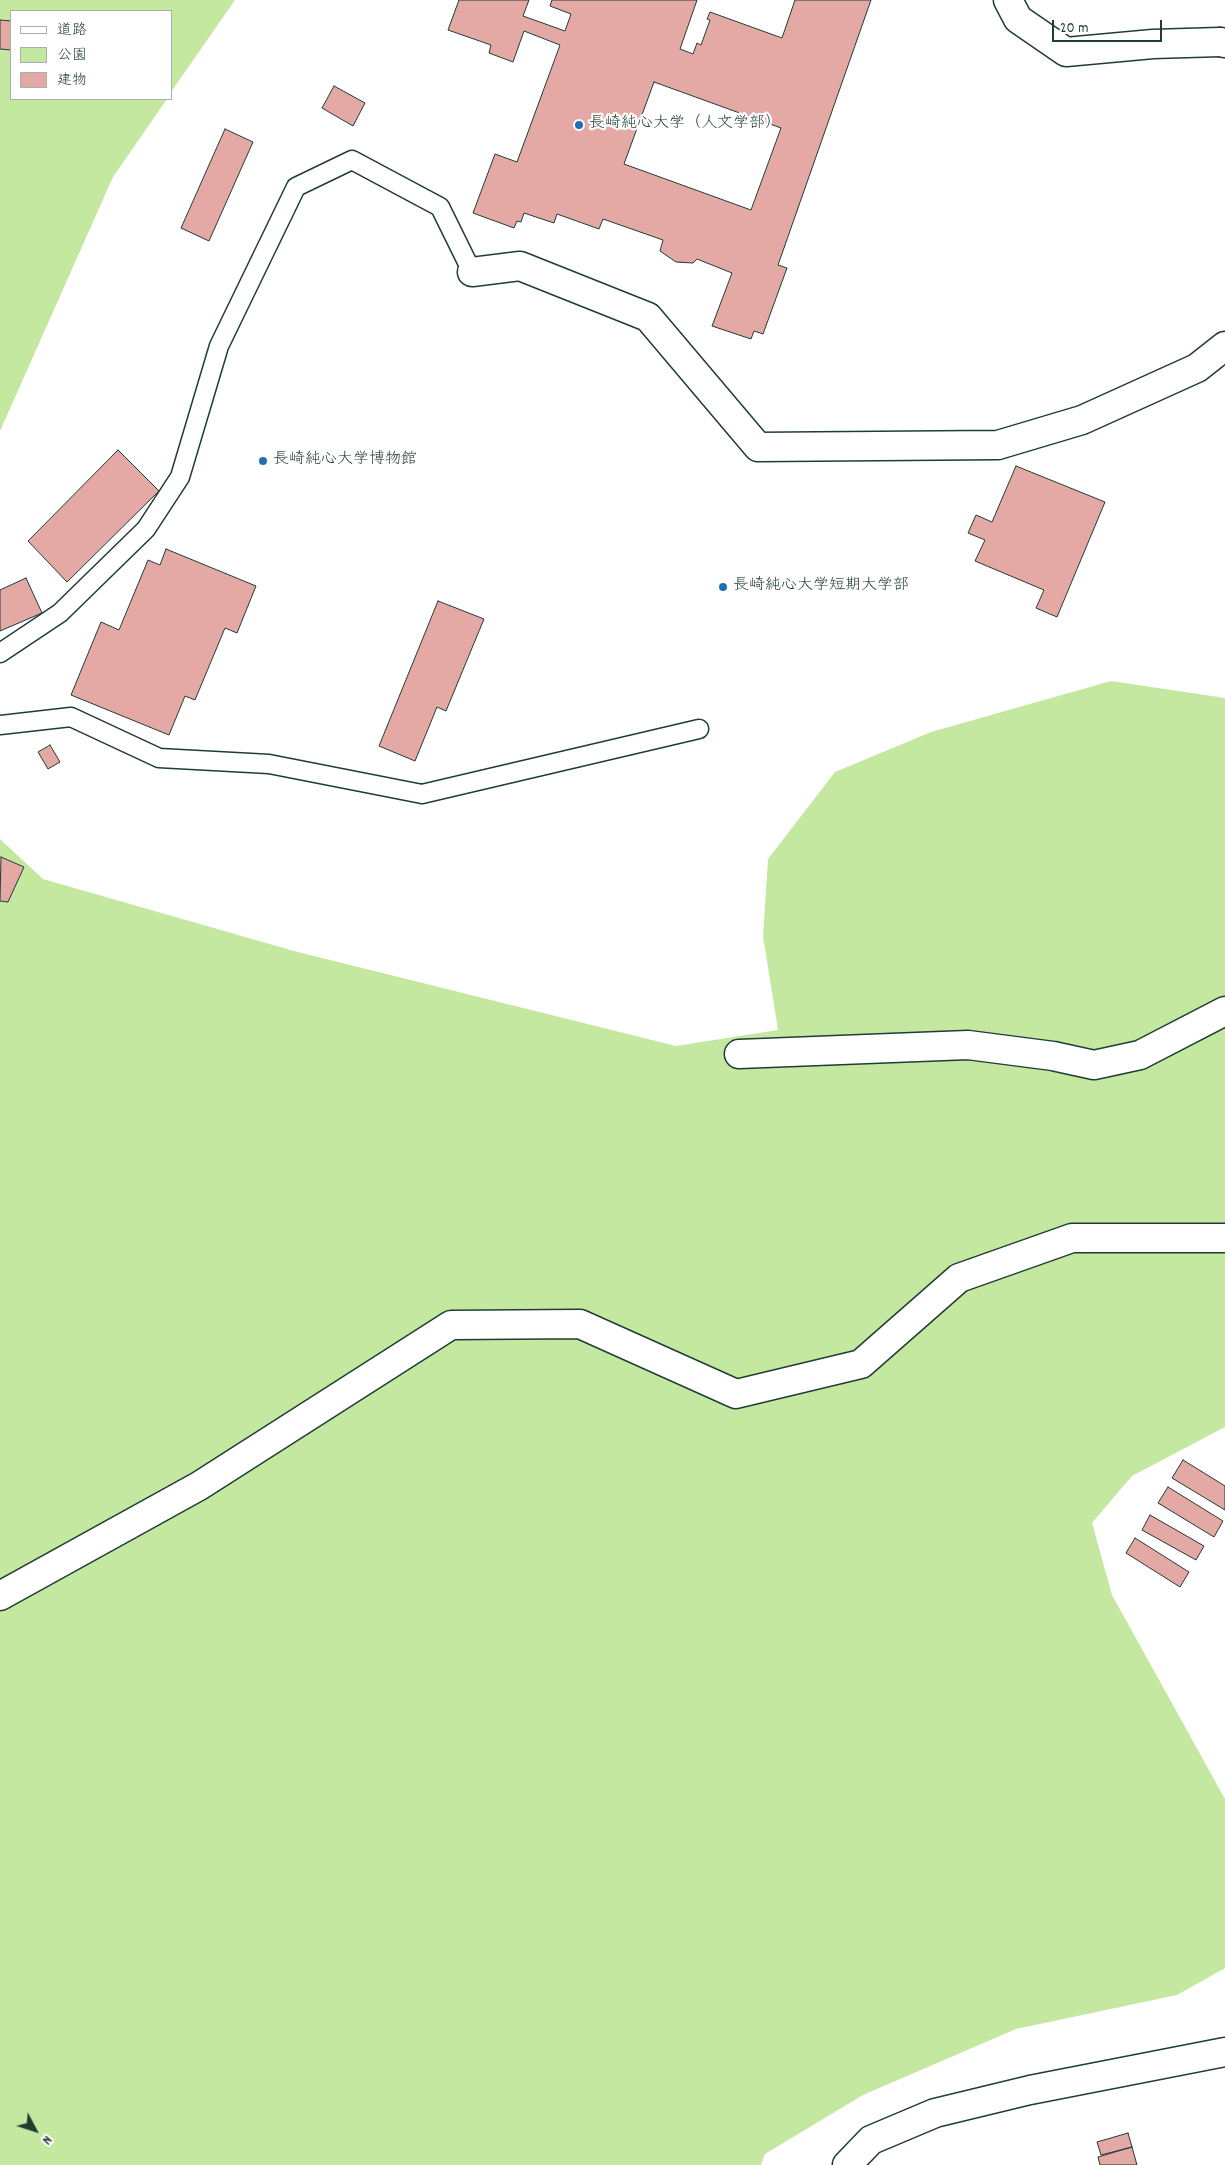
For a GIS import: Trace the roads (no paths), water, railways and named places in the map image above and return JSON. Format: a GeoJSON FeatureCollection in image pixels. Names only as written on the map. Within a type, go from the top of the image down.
{"type":"FeatureCollection","features":[{"type":"Feature","properties":{"kind":"street"},"geometry":{"type":"LineString","coordinates":[[1008,0],[1018,19],[1066,52],[1153,44],[1223,42]]}},
{"type":"Feature","properties":{"kind":"street"},"geometry":{"type":"LineString","coordinates":[[472,272],[520,266],[648,317],[758,447],[998,445],[1082,420],[1197,368],[1225,346]]}},
{"type":"Feature","properties":{"kind":"street"},"geometry":{"type":"LineString","coordinates":[[739,1054],[968,1045],[1053,1056],[1094,1065],[1140,1055],[1225,1011]]}},
{"type":"Feature","properties":{"kind":"street"},"geometry":{"type":"LineString","coordinates":[[0,1596],[199,1486],[451,1325],[580,1324],[736,1394],[861,1364],[959,1278],[1072,1238],[1225,1238]]}},
{"type":"Feature","properties":{"kind":"street"},"geometry":{"type":"LineString","coordinates":[[847,2165],[871,2140],[935,2113],[1030,2090],[1225,2052]]}},
{"type":"Feature","properties":{"kind":"lane"},"geometry":{"type":"LineString","coordinates":[[0,653],[60,613],[140,536],[180,478],[219,346],[296,187],[352,160],[440,208],[472,272]]}},
{"type":"Feature","properties":{"kind":"lane"},"geometry":{"type":"LineString","coordinates":[[0,725],[71,716],[159,758],[269,764],[422,794],[699,729]]}},
{"type":"Feature","properties":{"kind":"place","name":"長崎純心大学（人文学部）"},"geometry":{"type":"Point","coordinates":[579,125]}},
{"type":"Feature","properties":{"kind":"place","name":"長崎純心大学博物館"},"geometry":{"type":"Point","coordinates":[263,461]}},
{"type":"Feature","properties":{"kind":"place","name":"長崎純心大学短期大学部"},"geometry":{"type":"Point","coordinates":[723,587]}}]}
